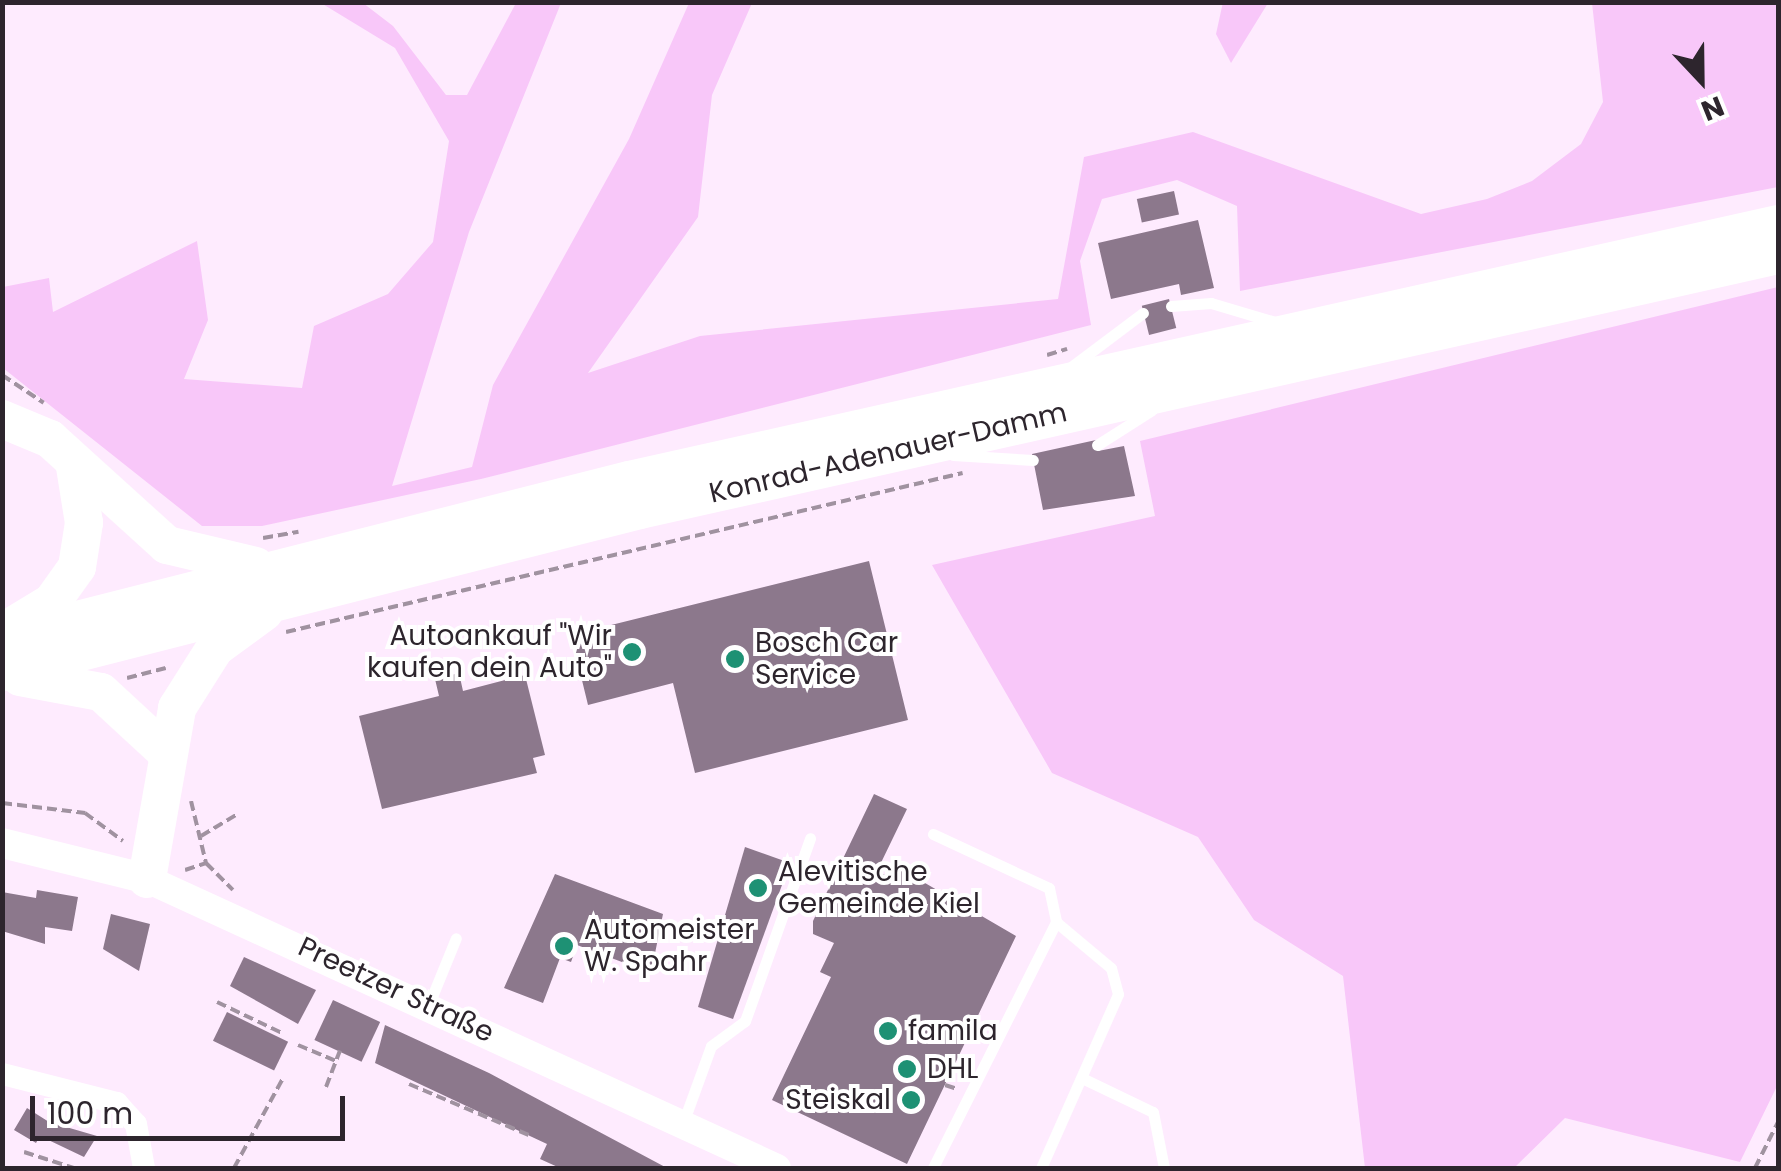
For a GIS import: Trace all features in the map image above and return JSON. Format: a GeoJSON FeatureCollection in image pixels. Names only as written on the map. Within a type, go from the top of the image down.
{"type":"FeatureCollection","features":[{"type":"Feature","properties":{"kind":"highway","name":"Konrad-Adenauer-Damm"},"geometry":{"type":"LineString","coordinates":[[2,674],[280,582],[1035,388],[1778,224]]}},
{"type":"Feature","properties":{"kind":"highway","name":"Konrad-Adenauer-Damm"},"geometry":{"type":"LineString","coordinates":[[2,635],[280,582],[921,445],[1778,255]]}},
{"type":"Feature","properties":{"kind":"highway"},"geometry":{"type":"LineString","coordinates":[[2,392],[75,467],[167,545],[280,582],[202,662],[166,752],[170,784],[148,868]]}},
{"type":"Feature","properties":{"kind":"highway"},"geometry":{"type":"LineString","coordinates":[[2,419],[43,435]]}},
{"type":"Feature","properties":{"kind":"highway"},"geometry":{"type":"LineString","coordinates":[[2,439],[43,435]]}},
{"type":"Feature","properties":{"kind":"highway"},"geometry":{"type":"LineString","coordinates":[[2,635],[52,602],[77,567],[84,522],[75,467]]}},
{"type":"Feature","properties":{"kind":"highway"},"geometry":{"type":"LineString","coordinates":[[2,674],[71,680],[101,692],[166,752]]}},
{"type":"Feature","properties":{"kind":"main road","name":"Preetzer Straße"},"geometry":{"type":"LineString","coordinates":[[2,843],[148,868]]}},
{"type":"Feature","properties":{"kind":"street","name":"Preetzer Straße"},"geometry":{"type":"LineString","coordinates":[[148,868],[778,1168]]}},
{"type":"Feature","properties":{"kind":"street"},"geometry":{"type":"LineString","coordinates":[[2,1074],[116,1103],[136,1124],[144,1168]]}},
{"type":"Feature","properties":{"kind":"lane"},"geometry":{"type":"LineString","coordinates":[[1171,306],[1211,303],[1314,327]]}},
{"type":"Feature","properties":{"kind":"lane"},"geometry":{"type":"LineString","coordinates":[[1035,388],[1143,313]]}},
{"type":"Feature","properties":{"kind":"lane"},"geometry":{"type":"LineString","coordinates":[[1097,446],[1202,383]]}},
{"type":"Feature","properties":{"kind":"lane"},"geometry":{"type":"LineString","coordinates":[[921,445],[1006,464],[1033,460]]}},
{"type":"Feature","properties":{"kind":"lane"},"geometry":{"type":"LineString","coordinates":[[933,834],[1050,888],[1056,922],[934,1168]]}},
{"type":"Feature","properties":{"kind":"lane"},"geometry":{"type":"LineString","coordinates":[[682,1123],[710,1046],[745,1021],[810,838]]}},
{"type":"Feature","properties":{"kind":"lane"},"geometry":{"type":"LineString","coordinates":[[1041,1168],[1084,1079],[1118,994],[1110,968],[1056,922]]}},
{"type":"Feature","properties":{"kind":"lane"},"geometry":{"type":"LineString","coordinates":[[429,1004],[456,938]]}},
{"type":"Feature","properties":{"kind":"lane"},"geometry":{"type":"LineString","coordinates":[[1084,1079],[1153,1112],[1164,1168]]}},
{"type":"Feature","properties":{"kind":"path"},"geometry":{"type":"LineString","coordinates":[[101,692],[108,682],[202,662]]}},
{"type":"Feature","properties":{"kind":"path"},"geometry":{"type":"LineString","coordinates":[[2,803],[85,813],[115,835],[148,868]]}},
{"type":"Feature","properties":{"kind":"path"},"geometry":{"type":"LineString","coordinates":[[200,837],[236,815]]}},
{"type":"Feature","properties":{"kind":"path"},"geometry":{"type":"LineString","coordinates":[[115,835],[125,824]]}},
{"type":"Feature","properties":{"kind":"path"},"geometry":{"type":"LineString","coordinates":[[217,1002],[282,1033]]}},
{"type":"Feature","properties":{"kind":"path"},"geometry":{"type":"LineString","coordinates":[[298,1046],[336,1061]]}},
{"type":"Feature","properties":{"kind":"path"},"geometry":{"type":"LineString","coordinates":[[326,1087],[340,1051]]}},
{"type":"Feature","properties":{"kind":"path"},"geometry":{"type":"LineString","coordinates":[[234,1168],[282,1078]]}},
{"type":"Feature","properties":{"kind":"path"},"geometry":{"type":"LineString","coordinates":[[408,1084],[531,1136]]}},
{"type":"Feature","properties":{"kind":"path"},"geometry":{"type":"LineString","coordinates":[[1755,1168],[1778,1122]]}},
{"type":"Feature","properties":{"kind":"path"},"geometry":{"type":"LineString","coordinates":[[24,1152],[74,1168]]}},
{"type":"Feature","properties":{"kind":"shaded area"},"geometry":{"type":"Polygon","coordinates":[[[1223,2],[1268,3],[1231,63],[1216,34],[1223,2]]]}},
{"type":"Feature","properties":{"kind":"shaded area"},"geometry":{"type":"Polygon","coordinates":[[[321,3],[363,3],[393,26],[446,95],[467,95],[516,3],[561,3],[469,232],[392,486],[472,467],[493,385],[629,139],[689,3],[752,3],[712,95],[698,217],[588,373],[700,336],[1058,299],[1084,157],[1193,132],[1421,214],[1487,199],[1532,181],[1581,144],[1603,102],[1592,3],[1778,3],[1778,187],[1240,291],[1237,206],[1177,180],[1102,199],[1080,261],[1091,325],[481,479],[262,526],[202,526],[3,368],[3,287],[49,278],[53,312],[197,241],[208,320],[184,379],[302,388],[314,326],[388,294],[433,242],[449,141],[395,48],[321,3]]]}},
{"type":"Feature","properties":{"kind":"shaded area"},"geometry":{"type":"Polygon","coordinates":[[[1778,287],[1778,1084],[1740,1162],[1565,1118],[1514,1168],[1365,1168],[1343,976],[1254,920],[1198,837],[1052,773],[932,565],[1155,516],[1140,441],[1778,287]]]}},
{"type":"Feature","properties":{"kind":"building"},"geometry":{"type":"Polygon","coordinates":[[[1174,191],[1179,214],[1142,222],[1137,199],[1174,191]]]}},
{"type":"Feature","properties":{"kind":"building"},"geometry":{"type":"Polygon","coordinates":[[[1198,220],[1214,288],[1181,295],[1179,284],[1111,299],[1098,243],[1198,220]]]}},
{"type":"Feature","properties":{"kind":"building"},"geometry":{"type":"Polygon","coordinates":[[[1169,299],[1176,328],[1149,335],[1142,306],[1169,299]]]}},
{"type":"Feature","properties":{"kind":"building"},"geometry":{"type":"Polygon","coordinates":[[[1096,440],[1098,451],[1124,446],[1135,496],[1043,510],[1032,454],[1096,440]]]}},
{"type":"Feature","properties":{"kind":"building","name":"Bosch Car Service"},"geometry":{"type":"Polygon","coordinates":[[[869,561],[908,720],[695,773],[673,683],[588,705],[571,635],[869,561]]]}},
{"type":"Feature","properties":{"kind":"building"},"geometry":{"type":"Polygon","coordinates":[[[459,673],[463,691],[525,675],[545,755],[533,758],[537,773],[382,809],[359,716],[439,696],[435,679],[459,673]]]}},
{"type":"Feature","properties":{"kind":"building","name":"famila"},"geometry":{"type":"Polygon","coordinates":[[[874,794],[907,809],[877,871],[895,880],[901,869],[1016,936],[907,1164],[772,1100],[831,977],[820,972],[834,943],[813,934],[813,921],[874,794]]]}},
{"type":"Feature","properties":{"kind":"building"},"geometry":{"type":"Polygon","coordinates":[[[745,847],[790,863],[733,1019],[698,1007],[745,847]]]}},
{"type":"Feature","properties":{"kind":"building"},"geometry":{"type":"Polygon","coordinates":[[[555,874],[663,914],[651,973],[577,945],[571,962],[560,958],[543,1003],[504,988],[555,874]]]}},
{"type":"Feature","properties":{"kind":"building"},"geometry":{"type":"Polygon","coordinates":[[[37,890],[78,897],[72,931],[45,927],[45,944],[2,931],[2,892],[36,898],[37,890]]]}},
{"type":"Feature","properties":{"kind":"building"},"geometry":{"type":"Polygon","coordinates":[[[111,914],[150,924],[139,971],[103,949],[111,914]]]}},
{"type":"Feature","properties":{"kind":"building"},"geometry":{"type":"Polygon","coordinates":[[[244,957],[316,990],[298,1024],[230,986],[244,957]]]}},
{"type":"Feature","properties":{"kind":"building"},"geometry":{"type":"Polygon","coordinates":[[[333,1000],[380,1022],[362,1062],[314,1040],[333,1000]]]}},
{"type":"Feature","properties":{"kind":"building"},"geometry":{"type":"Polygon","coordinates":[[[227,1012],[288,1042],[274,1071],[213,1041],[227,1012]]]}},
{"type":"Feature","properties":{"kind":"building"},"geometry":{"type":"Polygon","coordinates":[[[385,1025],[489,1073],[667,1168],[560,1168],[540,1159],[547,1144],[375,1063],[385,1025]]]}},
{"type":"Feature","properties":{"kind":"building"},"geometry":{"type":"Polygon","coordinates":[[[27,1108],[49,1122],[97,1136],[84,1157],[40,1136],[36,1143],[14,1130],[27,1108]]]}},
{"type":"Feature","properties":{"kind":"place","name":"Autoankauf \"Wir kaufen dein Auto\""},"geometry":{"type":"Point","coordinates":[632,652]}},
{"type":"Feature","properties":{"kind":"place","name":"Bosch Car Service"},"geometry":{"type":"Point","coordinates":[735,659]}},
{"type":"Feature","properties":{"kind":"place","name":"Alevitische Gemeinde Kiel"},"geometry":{"type":"Point","coordinates":[758,888]}},
{"type":"Feature","properties":{"kind":"place","name":"Automeister W. Spahr"},"geometry":{"type":"Point","coordinates":[564,946]}},
{"type":"Feature","properties":{"kind":"place","name":"famila"},"geometry":{"type":"Point","coordinates":[888,1031]}},
{"type":"Feature","properties":{"kind":"place","name":"DHL"},"geometry":{"type":"Point","coordinates":[907,1069]}},
{"type":"Feature","properties":{"kind":"place","name":"Steiskal"},"geometry":{"type":"Point","coordinates":[911,1100]}}]}
